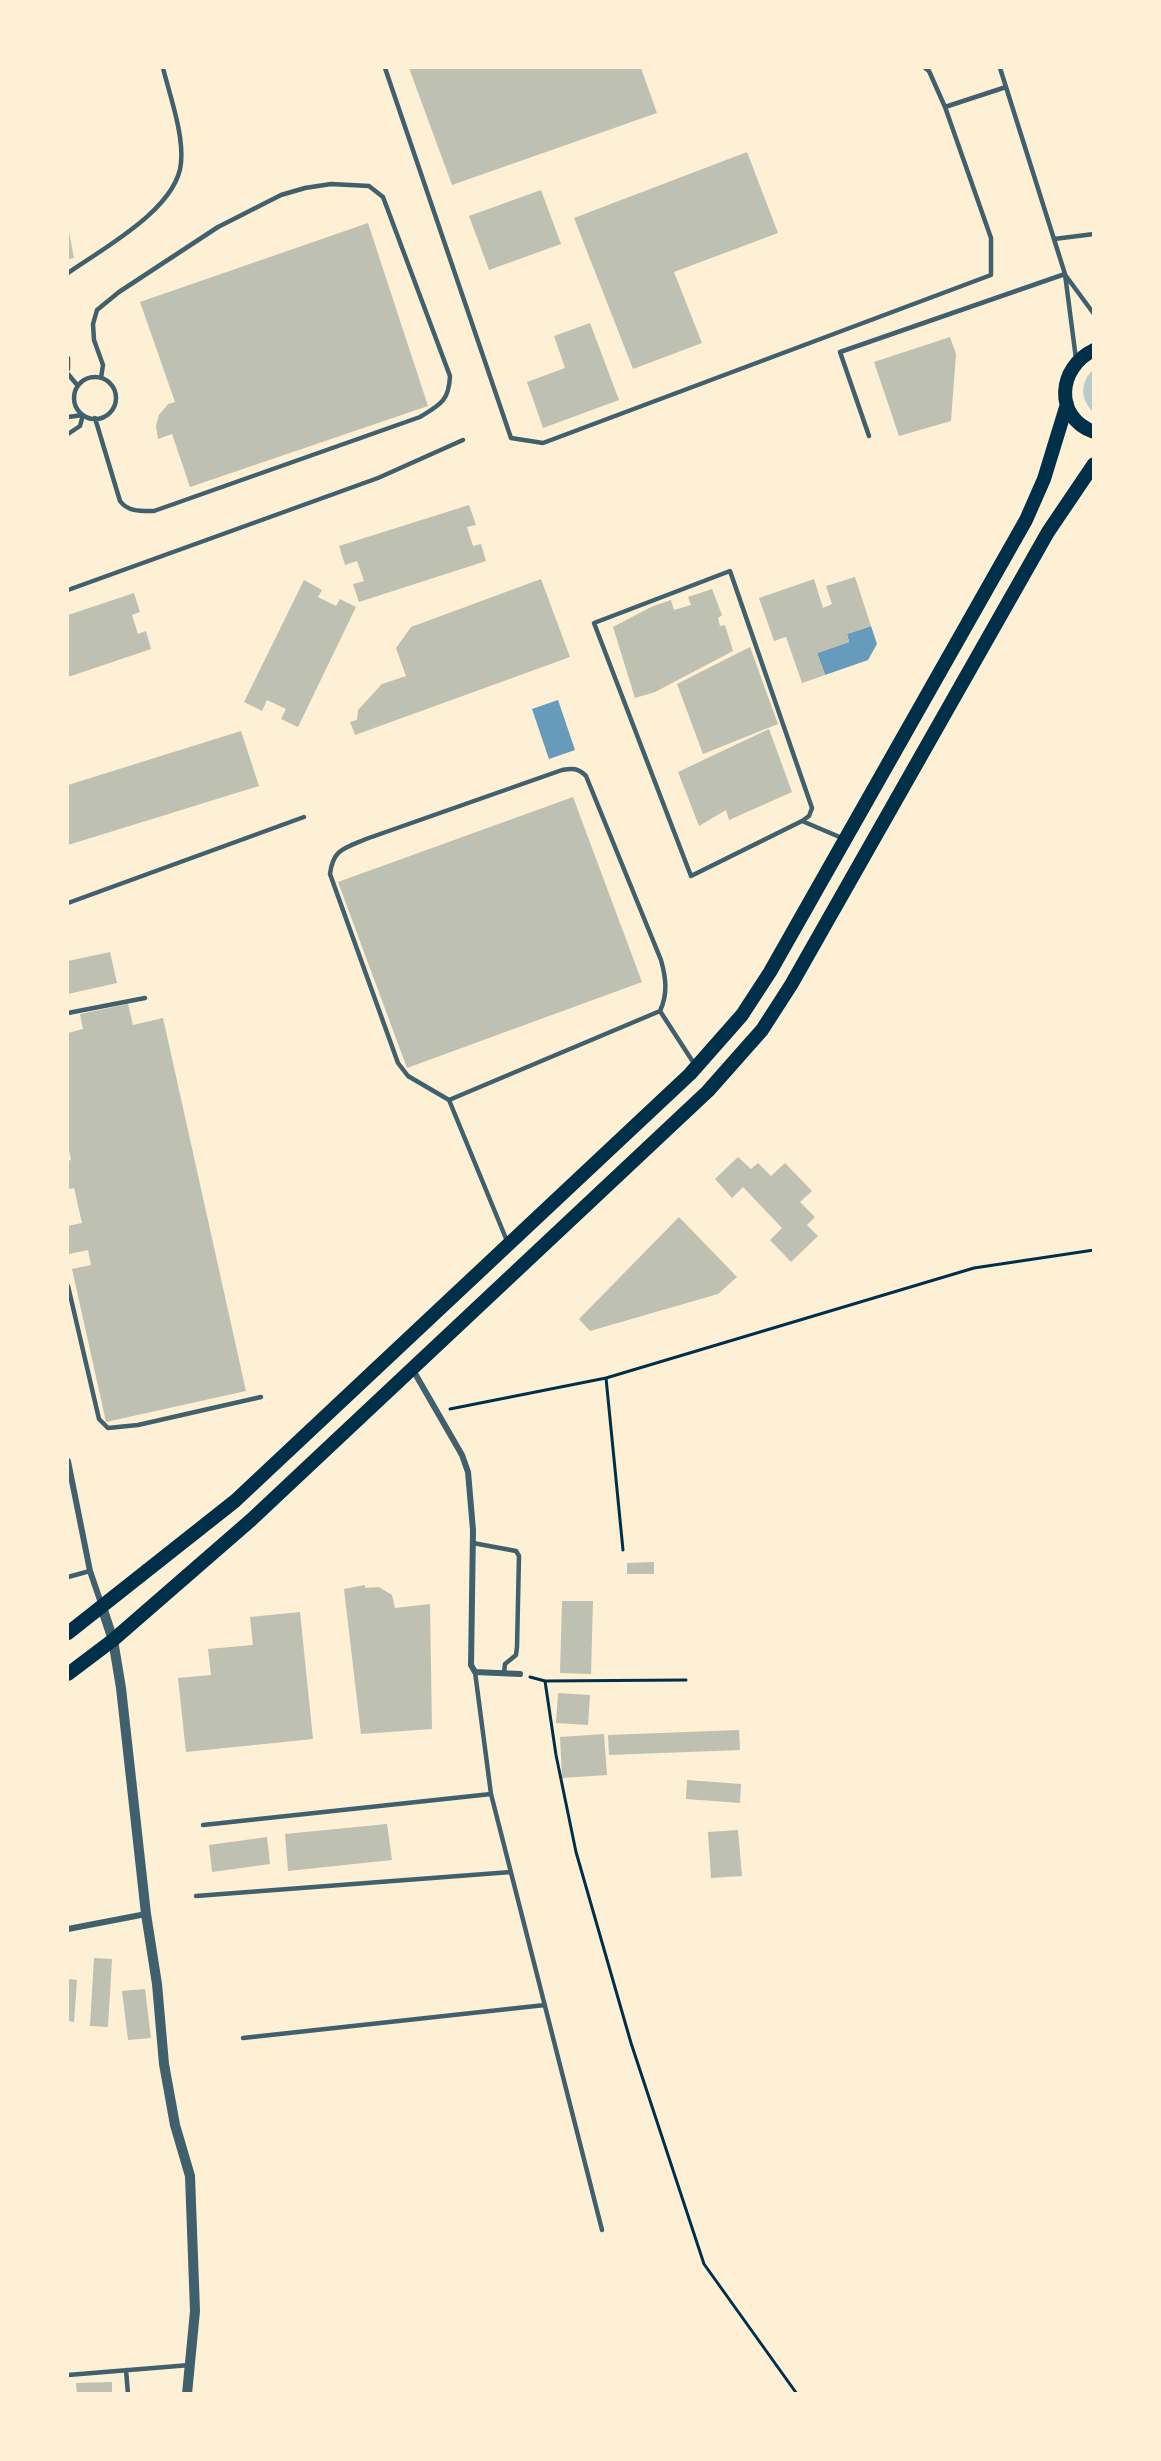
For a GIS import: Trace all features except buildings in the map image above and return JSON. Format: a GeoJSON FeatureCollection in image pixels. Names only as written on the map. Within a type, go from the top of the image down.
{"type":"FeatureCollection","features":[{"type":"Feature","properties":{"kind":"main road"},"geometry":{"type":"LineString","coordinates":[[68,1633],[235,1500],[696,1067],[742,1016],[770,972],[1026,520],[1044,479],[1067,404],[1066,382],[1076,361],[1094,350]]}},
{"type":"Feature","properties":{"kind":"main road"},"geometry":{"type":"LineString","coordinates":[[1067,404],[1079,424],[1094,432]]}},
{"type":"Feature","properties":{"kind":"main road"},"geometry":{"type":"LineString","coordinates":[[68,1674],[113,1640],[251,1520],[723,1074],[762,1030],[791,985],[1048,532],[1094,464]]}},
{"type":"Feature","properties":{"kind":"main road"},"geometry":{"type":"LineString","coordinates":[[706,1056],[723,1074]]}},
{"type":"Feature","properties":{"kind":"street"},"geometry":{"type":"LineString","coordinates":[[412,1370],[462,1455],[468,1472],[473,1543],[471,1665],[475,1672],[520,1674]]}},
{"type":"Feature","properties":{"kind":"street"},"geometry":{"type":"LineString","coordinates":[[68,1461],[90,1571],[113,1640],[131,1773],[146,1914],[157,1984],[164,2064],[175,2125],[190,2176],[195,2311],[187,2394]]}},
{"type":"Feature","properties":{"kind":"street"},"geometry":{"type":"LineString","coordinates":[[68,1929],[146,1914]]}},
{"type":"Feature","properties":{"kind":"lane"},"geometry":{"type":"LineString","coordinates":[[68,273],[132,229],[166,198],[175,182],[181,165],[181,147],[163,68]]}},
{"type":"Feature","properties":{"kind":"lane"},"geometry":{"type":"LineString","coordinates":[[385,68],[511,438],[543,443],[991,275],[991,238],[945,107],[929,71],[925,68]]}},
{"type":"Feature","properties":{"kind":"lane"},"geometry":{"type":"LineString","coordinates":[[1000,68],[1065,274],[1076,361]]}},
{"type":"Feature","properties":{"kind":"lane"},"geometry":{"type":"LineString","coordinates":[[945,107],[1006,87]]}},
{"type":"Feature","properties":{"kind":"lane"},"geometry":{"type":"LineString","coordinates":[[95,418],[120,501],[124,507],[135,511],[154,511],[420,417],[441,404],[450,391],[450,376],[383,196],[369,186],[331,184],[304,188],[281,195],[219,227],[119,292],[97,310],[93,324],[94,340],[103,365],[101,378]]}},
{"type":"Feature","properties":{"kind":"lane"},"geometry":{"type":"LineString","coordinates":[[1054,239],[1094,234]]}},
{"type":"Feature","properties":{"kind":"lane"},"geometry":{"type":"LineString","coordinates":[[1065,274],[1094,314]]}},
{"type":"Feature","properties":{"kind":"lane"},"geometry":{"type":"LineString","coordinates":[[869,436],[840,352],[1065,274]]}},
{"type":"Feature","properties":{"kind":"lane"},"geometry":{"type":"LineString","coordinates":[[68,358],[68,369]]}},
{"type":"Feature","properties":{"kind":"lane"},"geometry":{"type":"LineString","coordinates":[[68,374],[78,386]]}},
{"type":"Feature","properties":{"kind":"lane"},"geometry":{"type":"LineString","coordinates":[[68,417],[83,415],[95,418],[109,412],[115,402],[113,388],[101,378],[87,378],[78,386],[74,401],[83,415],[80,426],[68,434]]}},
{"type":"Feature","properties":{"kind":"lane"},"geometry":{"type":"LineString","coordinates":[[68,590],[378,478],[463,440]]}},
{"type":"Feature","properties":{"kind":"lane"},"geometry":{"type":"LineString","coordinates":[[802,821],[809,816],[812,808],[730,571],[594,623],[691,876],[802,821],[845,839]]}},
{"type":"Feature","properties":{"kind":"lane"},"geometry":{"type":"LineString","coordinates":[[449,1100],[660,1011],[666,993],[662,960],[586,776],[580,770],[571,768],[562,770],[342,849],[334,856],[330,874],[398,1063],[408,1076],[449,1100],[508,1244]]}},
{"type":"Feature","properties":{"kind":"lane"},"geometry":{"type":"LineString","coordinates":[[68,903],[304,817]]}},
{"type":"Feature","properties":{"kind":"lane"},"geometry":{"type":"LineString","coordinates":[[68,1013],[145,998]]}},
{"type":"Feature","properties":{"kind":"lane"},"geometry":{"type":"LineString","coordinates":[[660,1011],[696,1067]]}},
{"type":"Feature","properties":{"kind":"lane"},"geometry":{"type":"LineString","coordinates":[[68,1286],[99,1419],[108,1428],[138,1425],[261,1397]]}},
{"type":"Feature","properties":{"kind":"lane"},"geometry":{"type":"LineString","coordinates":[[68,1318],[74,1316]]}},
{"type":"Feature","properties":{"kind":"lane"},"geometry":{"type":"LineString","coordinates":[[473,1543],[502,1546],[516,1551],[519,1556],[517,1647],[516,1654],[504,1664],[504,1673]]}},
{"type":"Feature","properties":{"kind":"lane"},"geometry":{"type":"LineString","coordinates":[[68,1577],[90,1571]]}},
{"type":"Feature","properties":{"kind":"lane"},"geometry":{"type":"LineString","coordinates":[[475,1672],[491,1794],[602,2230]]}},
{"type":"Feature","properties":{"kind":"lane"},"geometry":{"type":"LineString","coordinates":[[203,1825],[491,1794]]}},
{"type":"Feature","properties":{"kind":"lane"},"geometry":{"type":"LineString","coordinates":[[196,1896],[511,1872]]}},
{"type":"Feature","properties":{"kind":"lane"},"geometry":{"type":"LineString","coordinates":[[243,2038],[545,2005]]}},
{"type":"Feature","properties":{"kind":"lane"},"geometry":{"type":"LineString","coordinates":[[68,2375],[190,2365]]}},
{"type":"Feature","properties":{"kind":"lane"},"geometry":{"type":"LineString","coordinates":[[126,2370],[128,2394]]}},
{"type":"Feature","properties":{"kind":"path"},"geometry":{"type":"LineString","coordinates":[[436,1412],[606,1378],[974,1268],[1094,1250]]}},
{"type":"Feature","properties":{"kind":"path"},"geometry":{"type":"LineString","coordinates":[[606,1378],[623,1550]]}},
{"type":"Feature","properties":{"kind":"path"},"geometry":{"type":"LineString","coordinates":[[686,1680],[545,1681],[556,1755],[576,1852],[631,2043],[704,2264],[797,2394]]}},
{"type":"Feature","properties":{"kind":"shaded area"},"geometry":{"type":"Polygon","coordinates":[[[1093,370],[1093,412],[1086,402],[1083,391],[1086,380],[1093,370]]]}},
{"type":"Feature","properties":{"kind":"water"},"geometry":{"type":"Polygon","coordinates":[[[871,626],[877,644],[868,660],[825,675],[817,653],[849,642],[847,634],[871,626]]]}},
{"type":"Feature","properties":{"kind":"water"},"geometry":{"type":"Polygon","coordinates":[[[558,700],[575,750],[549,759],[532,709],[558,700]]]}}]}
